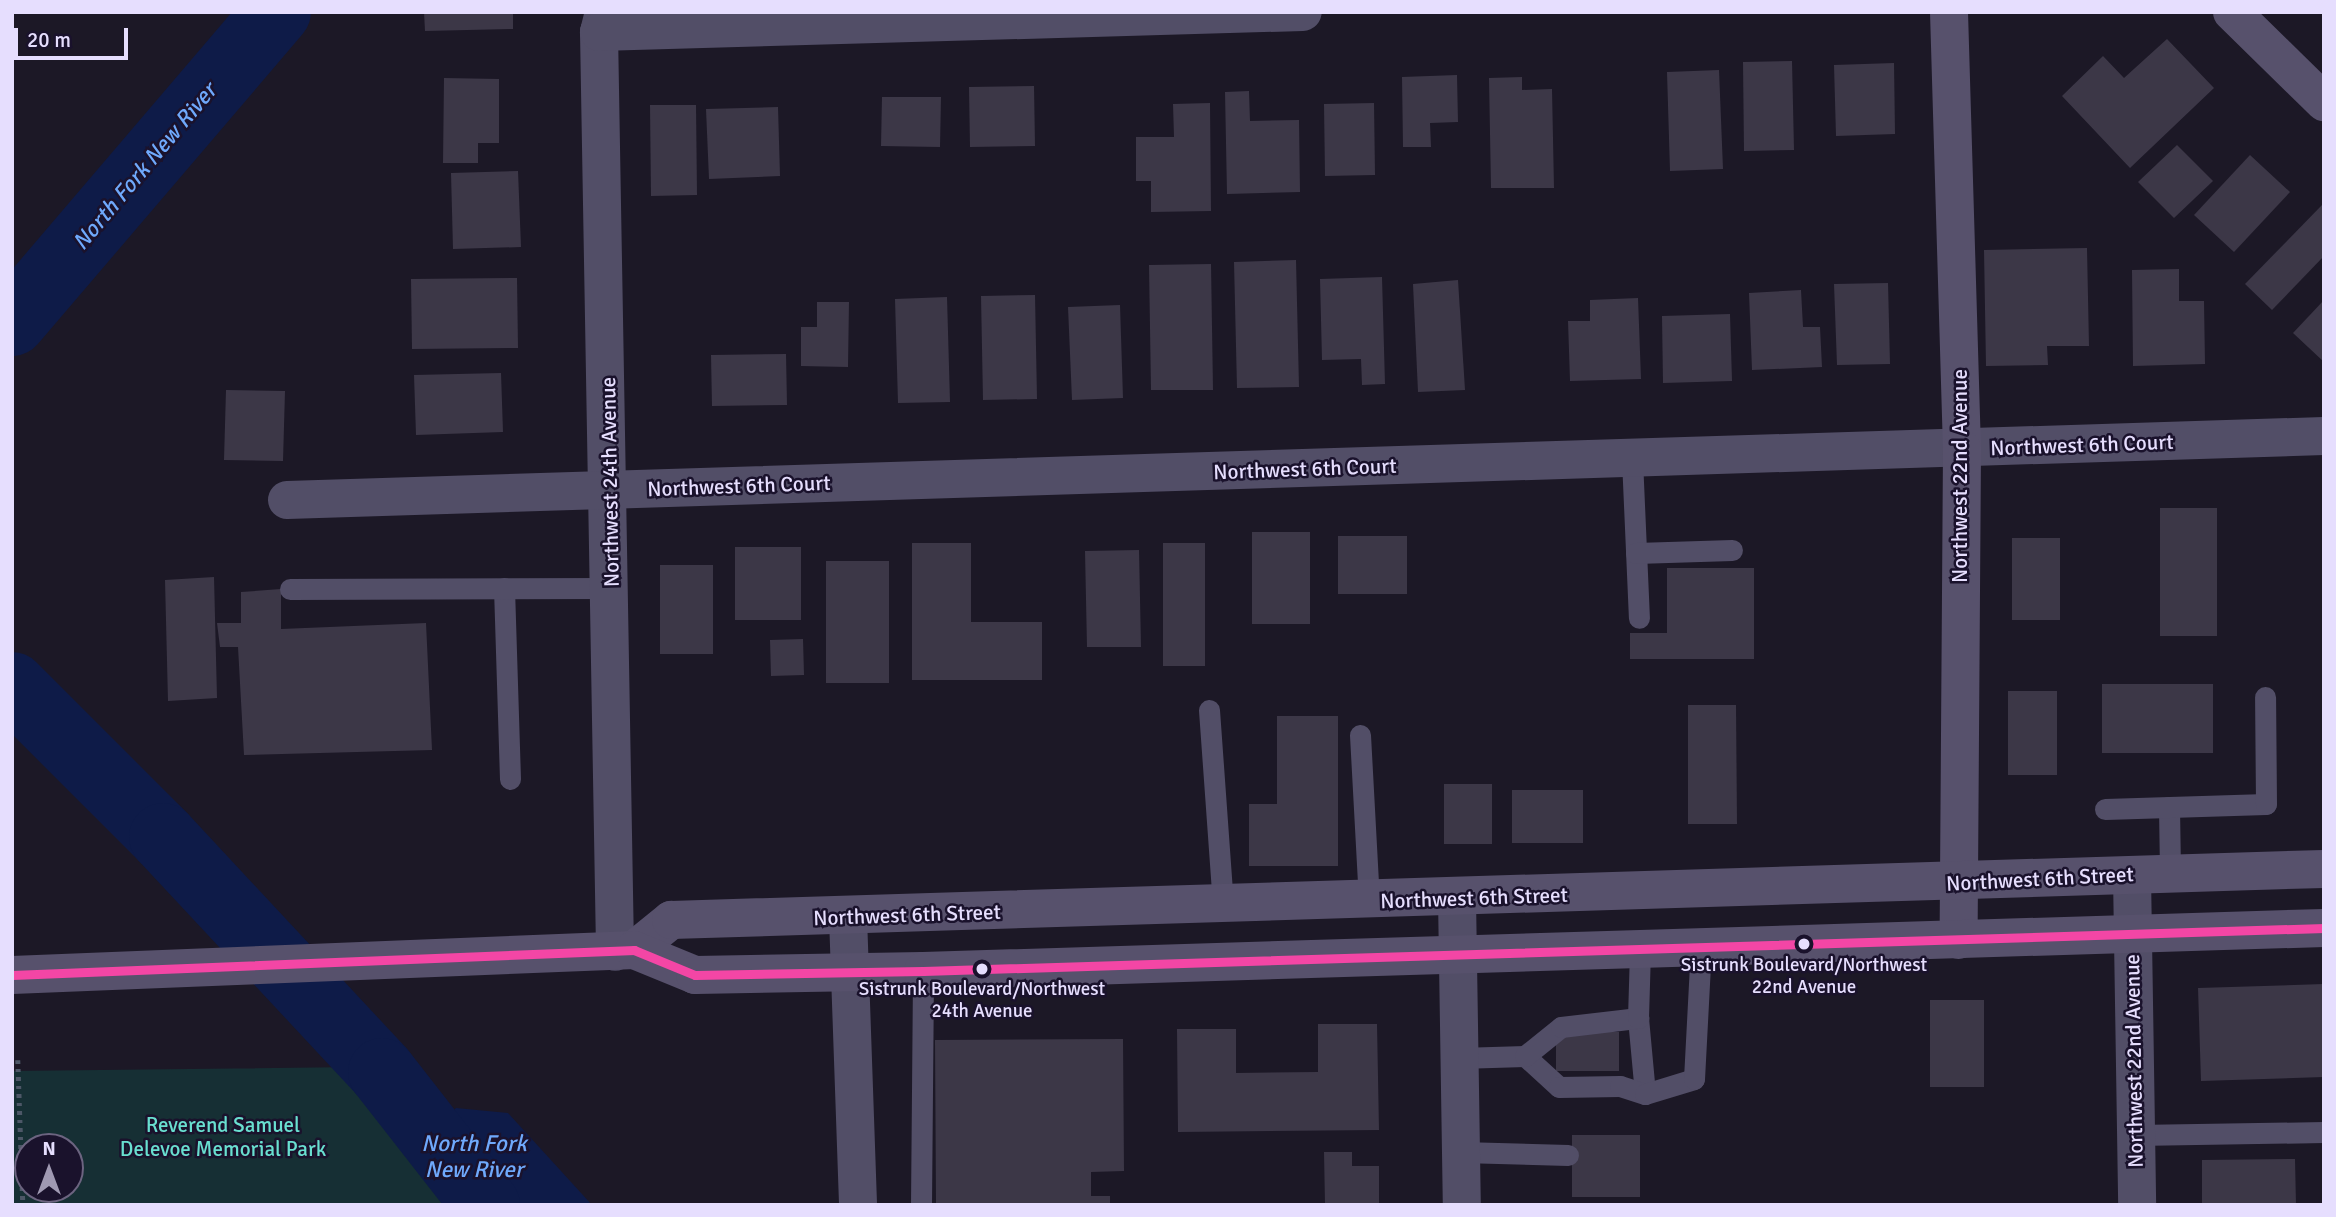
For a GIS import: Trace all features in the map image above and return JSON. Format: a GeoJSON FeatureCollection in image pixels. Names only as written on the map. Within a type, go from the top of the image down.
{"type":"FeatureCollection","features":[{"type":"Feature","properties":{"kind":"street"},"geometry":{"type":"LineString","coordinates":[[601,22],[1303,12]]}},
{"type":"Feature","properties":{"kind":"street","name":"Northwest 22nd Avenue"},"geometry":{"type":"LineString","coordinates":[[1949,12],[1962,449],[1959,940]]}},
{"type":"Feature","properties":{"kind":"street"},"geometry":{"type":"LineString","coordinates":[[2232,12],[2324,102]]}},
{"type":"Feature","properties":{"kind":"street","name":"Northwest 24th Avenue"},"geometry":{"type":"LineString","coordinates":[[601,22],[612,589],[624,951]]}},
{"type":"Feature","properties":{"kind":"street","name":"Northwest 6th Court"},"geometry":{"type":"LineString","coordinates":[[287,500],[2324,436]]}},
{"type":"Feature","properties":{"kind":"street","name":"Northwest 6th Street"},"geometry":{"type":"LineString","coordinates":[[624,951],[671,920],[1959,883],[2324,869]]}},
{"type":"Feature","properties":{"kind":"street","name":"Northwest 22nd Avenue"},"geometry":{"type":"LineString","coordinates":[[2132,875],[2137,1205]]}},
{"type":"Feature","properties":{"kind":"street"},"geometry":{"type":"LineString","coordinates":[[1457,898],[1462,1205]]}},
{"type":"Feature","properties":{"kind":"street"},"geometry":{"type":"LineString","coordinates":[[849,916],[858,1205]]}},
{"type":"Feature","properties":{"kind":"street"},"geometry":{"type":"LineString","coordinates":[[12,975],[624,951],[695,975],[923,971],[2324,928]]}},
{"type":"Feature","properties":{"kind":"lane"},"geometry":{"type":"LineString","coordinates":[[1632,459],[1639,618]]}},
{"type":"Feature","properties":{"kind":"lane"},"geometry":{"type":"LineString","coordinates":[[1636,553],[1732,550]]}},
{"type":"Feature","properties":{"kind":"lane"},"geometry":{"type":"LineString","coordinates":[[290,589],[612,589]]}},
{"type":"Feature","properties":{"kind":"lane"},"geometry":{"type":"LineString","coordinates":[[504,589],[510,779]]}},
{"type":"Feature","properties":{"kind":"lane"},"geometry":{"type":"LineString","coordinates":[[2105,809],[2266,804],[2265,697]]}},
{"type":"Feature","properties":{"kind":"lane"},"geometry":{"type":"LineString","coordinates":[[1209,710],[1223,905]]}},
{"type":"Feature","properties":{"kind":"lane"},"geometry":{"type":"LineString","coordinates":[[1360,735],[1369,901]]}},
{"type":"Feature","properties":{"kind":"lane"},"geometry":{"type":"LineString","coordinates":[[2169,807],[2169,874]]}},
{"type":"Feature","properties":{"kind":"lane"},"geometry":{"type":"LineString","coordinates":[[1525,1056],[1559,1087],[1620,1086],[1645,1094],[1694,1079],[1701,947]]}},
{"type":"Feature","properties":{"kind":"lane"},"geometry":{"type":"LineString","coordinates":[[1640,949],[1638,1017],[1645,1094]]}},
{"type":"Feature","properties":{"kind":"lane"},"geometry":{"type":"LineString","coordinates":[[921,1205],[923,971]]}},
{"type":"Feature","properties":{"kind":"lane"},"geometry":{"type":"LineString","coordinates":[[1460,1058],[1525,1056],[1561,1027],[1638,1017]]}},
{"type":"Feature","properties":{"kind":"lane"},"geometry":{"type":"LineString","coordinates":[[2136,1135],[2324,1132]]}},
{"type":"Feature","properties":{"kind":"lane"},"geometry":{"type":"LineString","coordinates":[[1461,1152],[1568,1155]]}},
{"type":"Feature","properties":{"kind":"path"},"geometry":{"type":"LineString","coordinates":[[18,1060],[23,1205]]}},
{"type":"Feature","properties":{"kind":"green space","name":"Reverend Samuel Delevoe Memorial Park"},"geometry":{"type":"Polygon","coordinates":[[[358,1067],[446,1205],[12,1205],[12,1071],[358,1067]]]}},
{"type":"Feature","properties":{"kind":"water","name":"North Fork New River"},"geometry":{"type":"Polygon","coordinates":[[[456,1108],[508,1113],[592,1205],[446,1205],[414,1154],[456,1108]]]}},
{"type":"Feature","properties":{"kind":"building"},"geometry":{"type":"Polygon","coordinates":[[[424,12],[513,12],[513,29],[425,31],[424,12]]]}},
{"type":"Feature","properties":{"kind":"building"},"geometry":{"type":"Polygon","coordinates":[[[2167,39],[2214,88],[2130,168],[2062,96],[2103,56],[2124,78],[2167,39]]]}},
{"type":"Feature","properties":{"kind":"building"},"geometry":{"type":"Polygon","coordinates":[[[1792,61],[1794,150],[1744,151],[1743,62],[1792,61]]]}},
{"type":"Feature","properties":{"kind":"building"},"geometry":{"type":"Polygon","coordinates":[[[1894,63],[1895,134],[1836,136],[1834,65],[1894,63]]]}},
{"type":"Feature","properties":{"kind":"building"},"geometry":{"type":"Polygon","coordinates":[[[1719,70],[1723,169],[1670,171],[1667,72],[1719,70]]]}},
{"type":"Feature","properties":{"kind":"building"},"geometry":{"type":"Polygon","coordinates":[[[1457,75],[1458,122],[1430,123],[1431,147],[1403,147],[1402,77],[1457,75]]]}},
{"type":"Feature","properties":{"kind":"building"},"geometry":{"type":"Polygon","coordinates":[[[1522,77],[1522,90],[1552,89],[1554,188],[1491,188],[1489,78],[1522,77]]]}},
{"type":"Feature","properties":{"kind":"building"},"geometry":{"type":"Polygon","coordinates":[[[444,78],[499,79],[499,143],[478,143],[478,163],[443,163],[444,78]]]}},
{"type":"Feature","properties":{"kind":"building"},"geometry":{"type":"Polygon","coordinates":[[[1034,86],[1035,146],[970,147],[969,87],[1034,86]]]}},
{"type":"Feature","properties":{"kind":"building"},"geometry":{"type":"Polygon","coordinates":[[[1249,91],[1250,121],[1299,120],[1300,192],[1227,194],[1225,92],[1249,91]]]}},
{"type":"Feature","properties":{"kind":"building"},"geometry":{"type":"Polygon","coordinates":[[[882,97],[941,97],[940,147],[881,146],[882,97]]]}},
{"type":"Feature","properties":{"kind":"building"},"geometry":{"type":"Polygon","coordinates":[[[1210,103],[1211,211],[1151,212],[1151,181],[1136,181],[1136,137],[1174,137],[1173,104],[1210,103]]]}},
{"type":"Feature","properties":{"kind":"building"},"geometry":{"type":"Polygon","coordinates":[[[1374,103],[1375,175],[1325,176],[1324,104],[1374,103]]]}},
{"type":"Feature","properties":{"kind":"building"},"geometry":{"type":"Polygon","coordinates":[[[650,105],[696,105],[697,195],[651,196],[650,105]]]}},
{"type":"Feature","properties":{"kind":"building"},"geometry":{"type":"Polygon","coordinates":[[[778,107],[780,176],[709,179],[706,109],[778,107]]]}},
{"type":"Feature","properties":{"kind":"building"},"geometry":{"type":"Polygon","coordinates":[[[2177,145],[2213,181],[2174,218],[2138,182],[2177,145]]]}},
{"type":"Feature","properties":{"kind":"building"},"geometry":{"type":"Polygon","coordinates":[[[2250,155],[2290,192],[2234,252],[2194,215],[2250,155]]]}},
{"type":"Feature","properties":{"kind":"building"},"geometry":{"type":"Polygon","coordinates":[[[518,171],[521,247],[453,249],[451,173],[518,171]]]}},
{"type":"Feature","properties":{"kind":"building"},"geometry":{"type":"Polygon","coordinates":[[[2322,205],[2324,256],[2272,310],[2245,284],[2322,205]]]}},
{"type":"Feature","properties":{"kind":"building"},"geometry":{"type":"Polygon","coordinates":[[[2087,248],[2089,346],[2047,346],[2048,365],[1986,366],[1984,250],[2087,248]]]}},
{"type":"Feature","properties":{"kind":"building"},"geometry":{"type":"Polygon","coordinates":[[[1296,260],[1299,387],[1237,388],[1234,262],[1296,260]]]}},
{"type":"Feature","properties":{"kind":"building"},"geometry":{"type":"Polygon","coordinates":[[[1211,264],[1213,390],[1151,390],[1149,265],[1211,264]]]}},
{"type":"Feature","properties":{"kind":"building"},"geometry":{"type":"Polygon","coordinates":[[[2179,269],[2179,301],[2204,301],[2205,364],[2133,366],[2132,270],[2179,269]]]}},
{"type":"Feature","properties":{"kind":"building"},"geometry":{"type":"Polygon","coordinates":[[[1382,277],[1385,384],[1362,385],[1361,359],[1322,360],[1320,279],[1382,277]]]}},
{"type":"Feature","properties":{"kind":"building"},"geometry":{"type":"Polygon","coordinates":[[[517,278],[518,348],[412,349],[411,279],[517,278]]]}},
{"type":"Feature","properties":{"kind":"building"},"geometry":{"type":"Polygon","coordinates":[[[1458,280],[1465,390],[1418,392],[1413,284],[1458,280]]]}},
{"type":"Feature","properties":{"kind":"building"},"geometry":{"type":"Polygon","coordinates":[[[1888,283],[1890,364],[1837,365],[1834,284],[1888,283]]]}},
{"type":"Feature","properties":{"kind":"building"},"geometry":{"type":"Polygon","coordinates":[[[1801,290],[1803,327],[1820,327],[1822,367],[1752,370],[1749,293],[1801,290]]]}},
{"type":"Feature","properties":{"kind":"building"},"geometry":{"type":"Polygon","coordinates":[[[1035,295],[1037,399],[983,400],[981,296],[1035,295]]]}},
{"type":"Feature","properties":{"kind":"building"},"geometry":{"type":"Polygon","coordinates":[[[947,297],[950,402],[898,403],[895,299],[947,297]]]}},
{"type":"Feature","properties":{"kind":"building"},"geometry":{"type":"Polygon","coordinates":[[[1638,298],[1641,379],[1570,381],[1568,321],[1590,321],[1590,300],[1638,298]]]}},
{"type":"Feature","properties":{"kind":"building"},"geometry":{"type":"Polygon","coordinates":[[[2324,300],[2324,362],[2293,333],[2324,300]]]}},
{"type":"Feature","properties":{"kind":"building"},"geometry":{"type":"Polygon","coordinates":[[[817,302],[849,302],[848,367],[801,366],[801,327],[817,327],[817,302]]]}},
{"type":"Feature","properties":{"kind":"building"},"geometry":{"type":"Polygon","coordinates":[[[1120,305],[1123,398],[1072,400],[1068,307],[1120,305]]]}},
{"type":"Feature","properties":{"kind":"building"},"geometry":{"type":"Polygon","coordinates":[[[1730,314],[1732,381],[1663,383],[1662,316],[1730,314]]]}},
{"type":"Feature","properties":{"kind":"building"},"geometry":{"type":"Polygon","coordinates":[[[786,354],[787,405],[712,406],[711,355],[786,354]]]}},
{"type":"Feature","properties":{"kind":"building"},"geometry":{"type":"Polygon","coordinates":[[[501,373],[503,432],[416,435],[414,375],[501,373]]]}},
{"type":"Feature","properties":{"kind":"building"},"geometry":{"type":"Polygon","coordinates":[[[226,390],[285,391],[283,461],[224,460],[226,390]]]}},
{"type":"Feature","properties":{"kind":"building"},"geometry":{"type":"Polygon","coordinates":[[[2160,508],[2217,508],[2217,636],[2160,636],[2160,508]]]}},
{"type":"Feature","properties":{"kind":"building"},"geometry":{"type":"Polygon","coordinates":[[[1252,532],[1310,532],[1310,624],[1252,624],[1252,532]]]}},
{"type":"Feature","properties":{"kind":"building"},"geometry":{"type":"Polygon","coordinates":[[[1338,536],[1407,536],[1407,594],[1338,594],[1338,536]]]}},
{"type":"Feature","properties":{"kind":"building"},"geometry":{"type":"Polygon","coordinates":[[[2012,538],[2060,538],[2060,620],[2012,620],[2012,538]]]}},
{"type":"Feature","properties":{"kind":"building"},"geometry":{"type":"Polygon","coordinates":[[[912,543],[971,543],[971,622],[1042,622],[1042,680],[912,680],[912,543]]]}},
{"type":"Feature","properties":{"kind":"building"},"geometry":{"type":"Polygon","coordinates":[[[1163,543],[1205,543],[1205,666],[1163,666],[1163,543]]]}},
{"type":"Feature","properties":{"kind":"building"},"geometry":{"type":"Polygon","coordinates":[[[735,547],[801,547],[801,620],[735,620],[735,547]]]}},
{"type":"Feature","properties":{"kind":"building"},"geometry":{"type":"Polygon","coordinates":[[[1139,550],[1141,647],[1087,647],[1085,551],[1139,550]]]}},
{"type":"Feature","properties":{"kind":"building"},"geometry":{"type":"Polygon","coordinates":[[[826,561],[889,561],[889,683],[826,683],[826,561]]]}},
{"type":"Feature","properties":{"kind":"building"},"geometry":{"type":"Polygon","coordinates":[[[660,565],[713,565],[713,654],[660,654],[660,565]]]}},
{"type":"Feature","properties":{"kind":"building"},"geometry":{"type":"Polygon","coordinates":[[[1667,568],[1754,568],[1754,659],[1630,659],[1630,633],[1667,633],[1667,568]]]}},
{"type":"Feature","properties":{"kind":"building"},"geometry":{"type":"Polygon","coordinates":[[[214,577],[217,698],[168,701],[165,580],[214,577]]]}},
{"type":"Feature","properties":{"kind":"building"},"geometry":{"type":"Polygon","coordinates":[[[281,589],[281,629],[426,623],[432,750],[244,755],[238,647],[220,647],[217,623],[241,623],[241,592],[281,589]]]}},
{"type":"Feature","properties":{"kind":"building"},"geometry":{"type":"Polygon","coordinates":[[[803,639],[804,675],[771,676],[770,640],[803,639]]]}},
{"type":"Feature","properties":{"kind":"building"},"geometry":{"type":"Polygon","coordinates":[[[2102,684],[2213,684],[2213,753],[2102,753],[2102,684]]]}},
{"type":"Feature","properties":{"kind":"building"},"geometry":{"type":"Polygon","coordinates":[[[2008,691],[2057,691],[2057,775],[2008,775],[2008,691]]]}},
{"type":"Feature","properties":{"kind":"building"},"geometry":{"type":"Polygon","coordinates":[[[1688,705],[1736,705],[1737,824],[1688,824],[1688,705]]]}},
{"type":"Feature","properties":{"kind":"building"},"geometry":{"type":"Polygon","coordinates":[[[1277,716],[1338,716],[1338,866],[1249,866],[1249,804],[1277,804],[1277,716]]]}},
{"type":"Feature","properties":{"kind":"building"},"geometry":{"type":"Polygon","coordinates":[[[1444,784],[1492,784],[1492,844],[1444,844],[1444,784]]]}},
{"type":"Feature","properties":{"kind":"building"},"geometry":{"type":"Polygon","coordinates":[[[1512,790],[1583,790],[1583,843],[1512,843],[1512,790]]]}},
{"type":"Feature","properties":{"kind":"building"},"geometry":{"type":"Polygon","coordinates":[[[2324,984],[2324,1077],[2201,1081],[2198,988],[2324,984]]]}},
{"type":"Feature","properties":{"kind":"building"},"geometry":{"type":"Polygon","coordinates":[[[1930,1000],[1984,1000],[1984,1087],[1930,1087],[1930,1000]]]}},
{"type":"Feature","properties":{"kind":"building"},"geometry":{"type":"Polygon","coordinates":[[[1318,1024],[1377,1024],[1379,1130],[1178,1132],[1177,1029],[1236,1029],[1236,1073],[1318,1072],[1318,1024]]]}},
{"type":"Feature","properties":{"kind":"building"},"geometry":{"type":"Polygon","coordinates":[[[1556,1032],[1619,1032],[1619,1071],[1556,1071],[1556,1032]]]}},
{"type":"Feature","properties":{"kind":"building"},"geometry":{"type":"Polygon","coordinates":[[[1123,1039],[1124,1171],[1091,1172],[1091,1196],[1110,1196],[1110,1205],[936,1205],[935,1040],[1123,1039]]]}},
{"type":"Feature","properties":{"kind":"building"},"geometry":{"type":"Polygon","coordinates":[[[1572,1135],[1640,1135],[1640,1197],[1572,1197],[1572,1135]]]}},
{"type":"Feature","properties":{"kind":"building"},"geometry":{"type":"Polygon","coordinates":[[[1324,1152],[1352,1152],[1352,1166],[1379,1166],[1379,1205],[1325,1205],[1324,1152]]]}},
{"type":"Feature","properties":{"kind":"building"},"geometry":{"type":"Polygon","coordinates":[[[2295,1159],[2296,1205],[2202,1205],[2202,1160],[2295,1159]]]}},
{"type":"Feature","properties":{"kind":"waterway","name":"North Fork New River"},"geometry":{"type":"LineString","coordinates":[[12,322],[277,12]]}},
{"type":"Feature","properties":{"kind":"waterway","name":"North Fork New River"},"geometry":{"type":"LineString","coordinates":[[12,686],[163,837],[382,1072],[486,1205]]}},
{"type":"Feature","properties":{"kind":"transit line"},"geometry":{"type":"LineString","coordinates":[[12,975],[634,950],[695,975],[923,971],[2324,928]]}},
{"type":"Feature","properties":{"kind":"place","name":"Sistrunk Boulevard/Northwest 22nd Avenue"},"geometry":{"type":"Point","coordinates":[1804,944]}},
{"type":"Feature","properties":{"kind":"place","name":"Sistrunk Boulevard/Northwest 24th Avenue"},"geometry":{"type":"Point","coordinates":[982,969]}}]}
